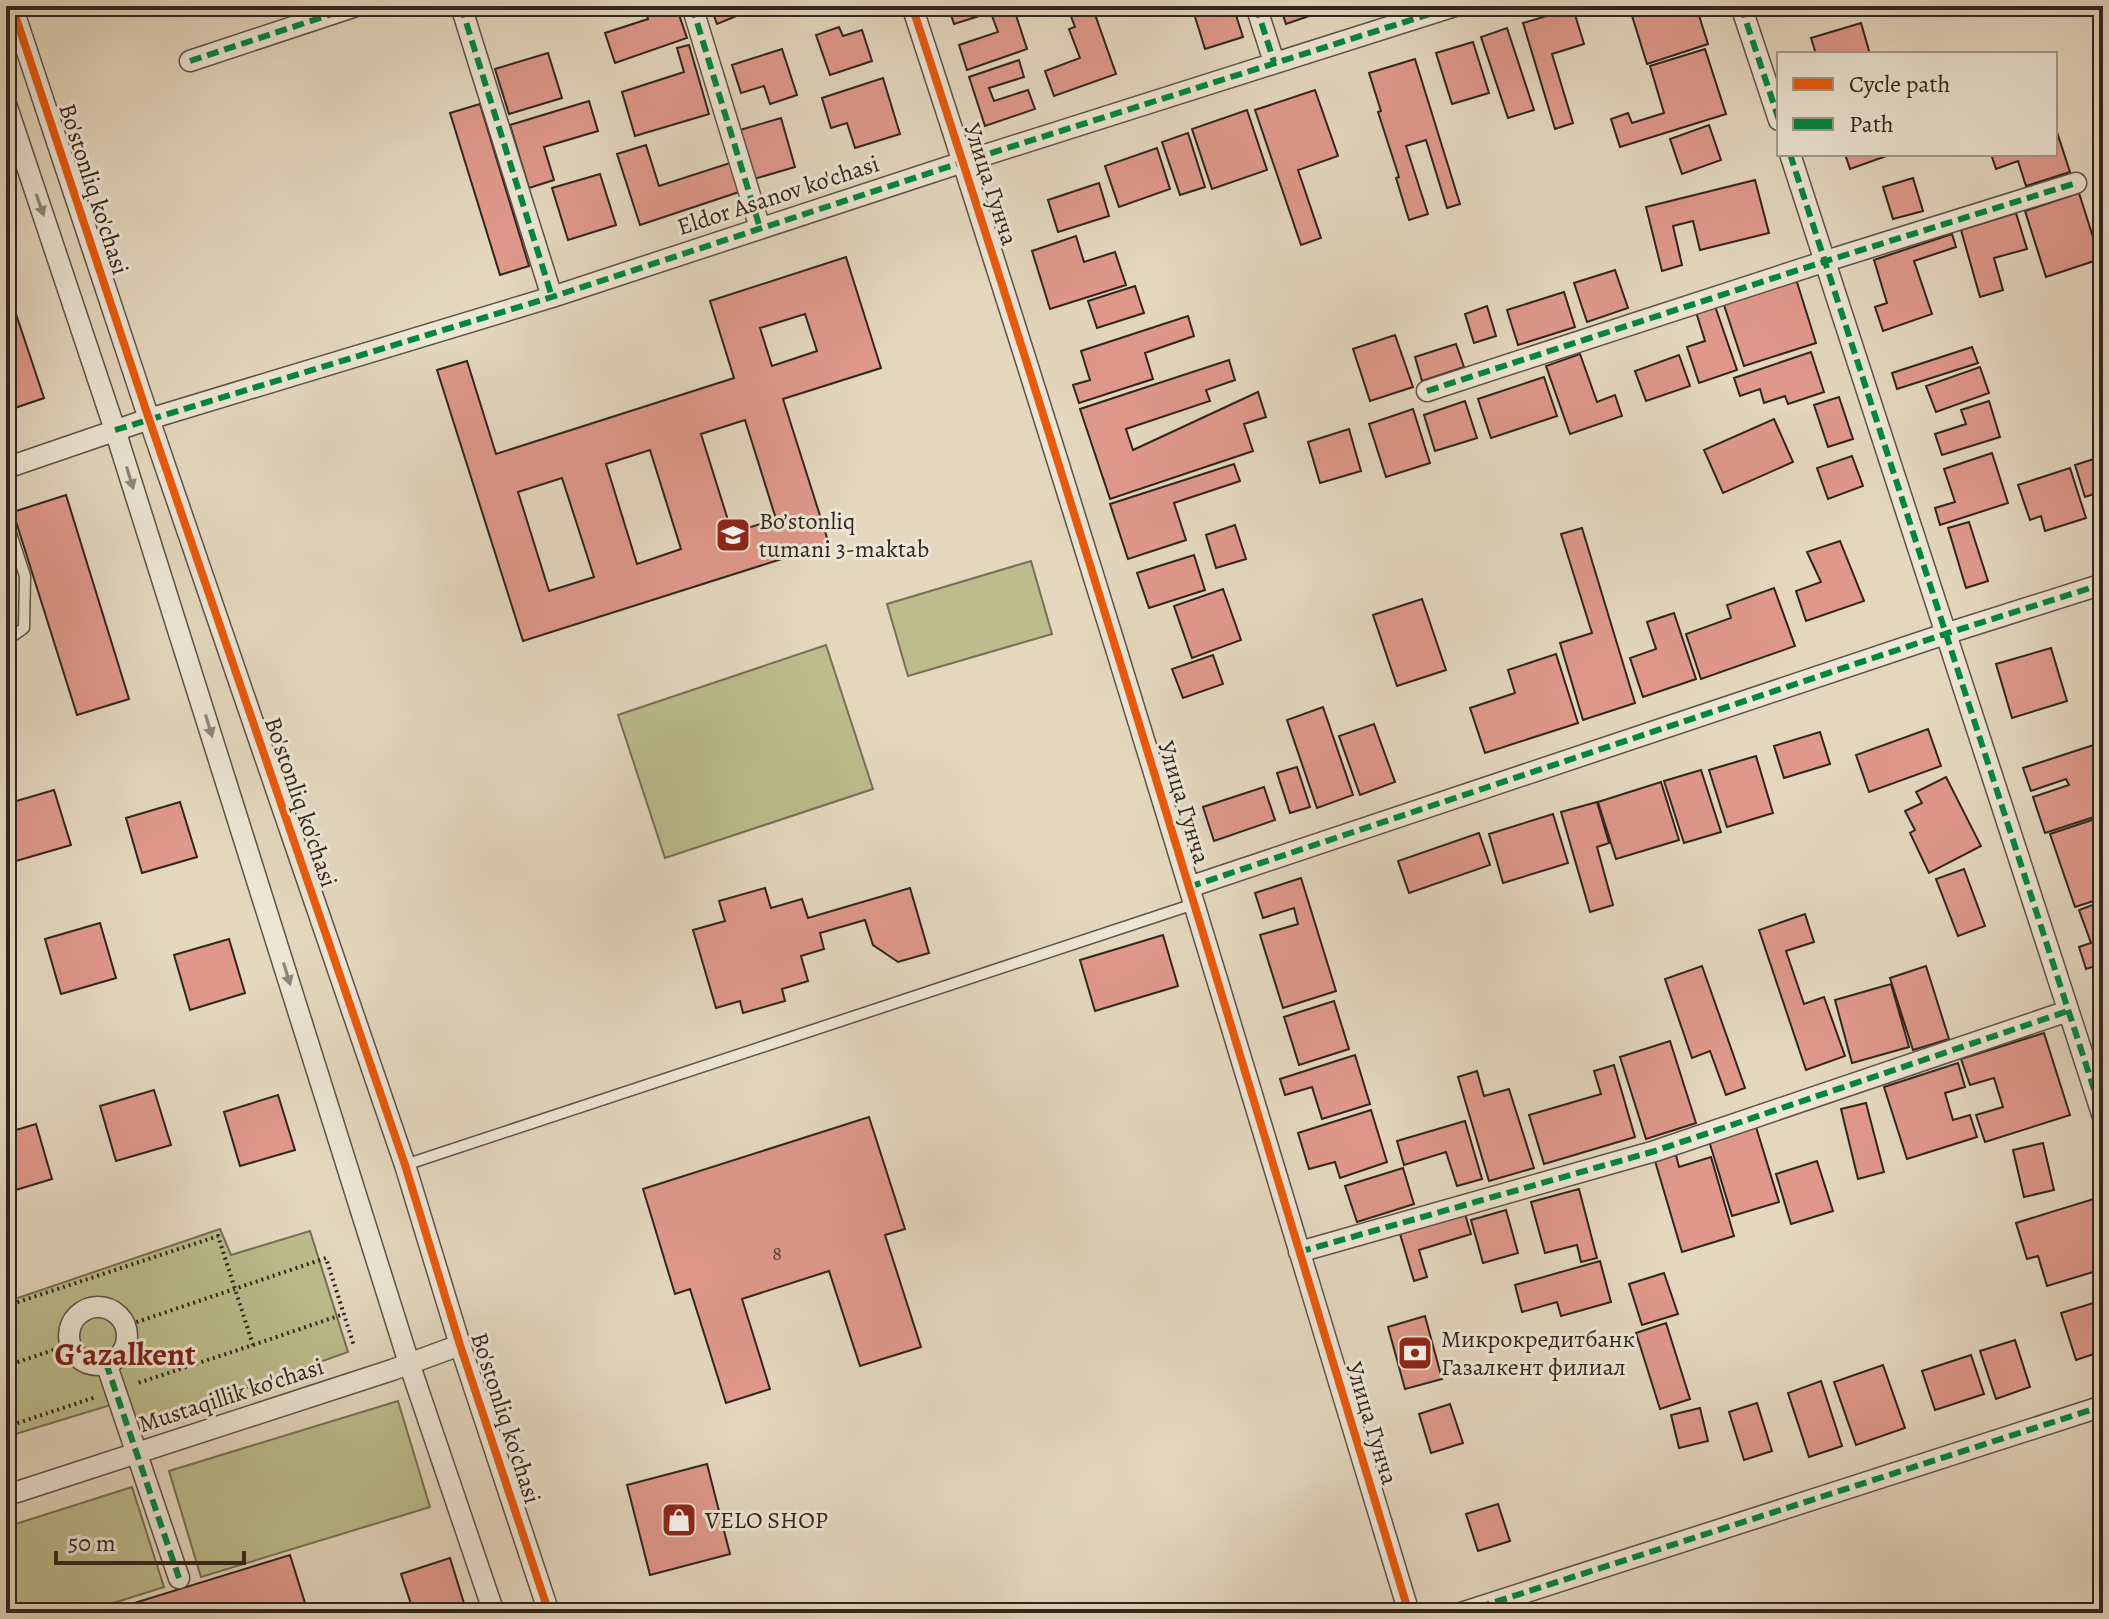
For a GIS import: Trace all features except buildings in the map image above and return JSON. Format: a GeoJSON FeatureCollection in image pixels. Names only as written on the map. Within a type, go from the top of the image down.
{"type":"FeatureCollection","features":[{"type":"Feature","properties":{"kind":"street","name":"Bo'stonliq ko'chasi"},"geometry":{"type":"LineString","coordinates":[[12,6],[149,419],[405,1165],[460,1345],[549,1613]]}},
{"type":"Feature","properties":{"kind":"street"},"geometry":{"type":"LineString","coordinates":[[190,61],[356,6]]}},
{"type":"Feature","properties":{"kind":"street"},"geometry":{"type":"LineString","coordinates":[[461,6],[552,297]]}},
{"type":"Feature","properties":{"kind":"street"},"geometry":{"type":"LineString","coordinates":[[692,6],[760,228]]}},
{"type":"Feature","properties":{"kind":"street","name":"Улица Гунча"},"geometry":{"type":"LineString","coordinates":[[912,6],[1191,895],[1409,1613]]}},
{"type":"Feature","properties":{"kind":"street"},"geometry":{"type":"LineString","coordinates":[[1256,6],[1274,62]]}},
{"type":"Feature","properties":{"kind":"street","name":"Eldor Asanov ko'chasi"},"geometry":{"type":"LineString","coordinates":[[6,468],[149,419],[552,297],[963,162],[1455,6]]}},
{"type":"Feature","properties":{"kind":"street"},"geometry":{"type":"LineString","coordinates":[[1741,6],[1777,114]]}},
{"type":"Feature","properties":{"kind":"street"},"geometry":{"type":"LineString","coordinates":[[6,104],[115,430],[409,1363],[494,1613]]}},
{"type":"Feature","properties":{"kind":"street"},"geometry":{"type":"LineString","coordinates":[[1791,156],[2103,1117]]}},
{"type":"Feature","properties":{"kind":"street"},"geometry":{"type":"LineString","coordinates":[[1427,391],[2076,183]]}},
{"type":"Feature","properties":{"kind":"street"},"geometry":{"type":"LineString","coordinates":[[1191,895],[1945,634],[2103,584]]}},
{"type":"Feature","properties":{"kind":"street"},"geometry":{"type":"LineString","coordinates":[[1299,1252],[1655,1151],[2068,1011]]}},
{"type":"Feature","properties":{"kind":"street"},"geometry":{"type":"LineString","coordinates":[[106,1308],[115,1312],[125,1326],[125,1346],[113,1361],[106,1363],[84,1361],[76,1355],[69,1337],[74,1319],[88,1309],[106,1308]]}},
{"type":"Feature","properties":{"kind":"street","name":"Mustaqillik ko'chasi"},"geometry":{"type":"LineString","coordinates":[[17,1492],[460,1345]]}},
{"type":"Feature","properties":{"kind":"street"},"geometry":{"type":"LineString","coordinates":[[106,1363],[179,1578]]}},
{"type":"Feature","properties":{"kind":"street"},"geometry":{"type":"LineString","coordinates":[[1461,1613],[2103,1406]]}},
{"type":"Feature","properties":{"kind":"lane"},"geometry":{"type":"LineString","coordinates":[[6,518],[25,576],[24,628],[6,641]]}},
{"type":"Feature","properties":{"kind":"lane"},"geometry":{"type":"LineString","coordinates":[[405,1165],[1191,895]]}},
{"type":"Feature","properties":{"kind":"path"},"geometry":{"type":"LineString","coordinates":[[6,1306],[218,1236],[253,1345]]}},
{"type":"Feature","properties":{"kind":"path"},"geometry":{"type":"LineString","coordinates":[[125,1326],[326,1258],[354,1346]]}},
{"type":"Feature","properties":{"kind":"path"},"geometry":{"type":"LineString","coordinates":[[6,1427],[344,1314]]}},
{"type":"Feature","properties":{"kind":"path"},"geometry":{"type":"LineString","coordinates":[[6,1366],[71,1344]]}},
{"type":"Feature","properties":{"kind":"green space"},"geometry":{"type":"Polygon","coordinates":[[[1031,561],[1052,634],[908,676],[887,604],[1031,561]]]}},
{"type":"Feature","properties":{"kind":"green space"},"geometry":{"type":"Polygon","coordinates":[[[826,645],[873,789],[665,858],[618,715],[826,645]]]}},
{"type":"Feature","properties":{"kind":"green space"},"geometry":{"type":"Polygon","coordinates":[[[220,1229],[231,1255],[310,1231],[348,1352],[138,1427],[127,1400],[6,1437],[6,1302],[220,1229]]]}},
{"type":"Feature","properties":{"kind":"green space"},"geometry":{"type":"Polygon","coordinates":[[[398,1401],[430,1507],[201,1577],[169,1471],[398,1401]]]}},
{"type":"Feature","properties":{"kind":"green space"},"geometry":{"type":"Polygon","coordinates":[[[132,1487],[164,1587],[82,1613],[6,1613],[6,1527],[132,1487]]]}},
{"type":"Feature","properties":{"kind":"marked path"},"geometry":{"type":"LineString","coordinates":[[190,61],[356,6]]}},
{"type":"Feature","properties":{"kind":"marked path"},"geometry":{"type":"LineString","coordinates":[[461,6],[552,297]]}},
{"type":"Feature","properties":{"kind":"marked path"},"geometry":{"type":"LineString","coordinates":[[692,6],[760,228]]}},
{"type":"Feature","properties":{"kind":"marked path"},"geometry":{"type":"LineString","coordinates":[[1256,6],[1274,62]]}},
{"type":"Feature","properties":{"kind":"marked path"},"geometry":{"type":"LineString","coordinates":[[115,430],[552,297],[963,162],[1455,6]]}},
{"type":"Feature","properties":{"kind":"marked path"},"geometry":{"type":"LineString","coordinates":[[1741,6],[1777,114]]}},
{"type":"Feature","properties":{"kind":"marked path"},"geometry":{"type":"LineString","coordinates":[[1791,156],[2103,1117]]}},
{"type":"Feature","properties":{"kind":"marked path"},"geometry":{"type":"LineString","coordinates":[[1427,391],[2076,183]]}},
{"type":"Feature","properties":{"kind":"marked path"},"geometry":{"type":"LineString","coordinates":[[1189,887],[2103,584]]}},
{"type":"Feature","properties":{"kind":"marked path"},"geometry":{"type":"LineString","coordinates":[[1299,1252],[1655,1151],[2068,1011]]}},
{"type":"Feature","properties":{"kind":"marked path"},"geometry":{"type":"LineString","coordinates":[[106,1363],[179,1578]]}},
{"type":"Feature","properties":{"kind":"marked path"},"geometry":{"type":"LineString","coordinates":[[1461,1613],[2103,1406]]}},
{"type":"Feature","properties":{"kind":"cycle path"},"geometry":{"type":"LineString","coordinates":[[12,6],[149,419],[405,1165],[460,1345],[549,1613]]}},
{"type":"Feature","properties":{"kind":"cycle path"},"geometry":{"type":"LineString","coordinates":[[912,6],[1103,607],[1409,1613]]}},
{"type":"Feature","properties":{"kind":"place","name":"Bo’stonliq tumani 3-maktab"},"geometry":{"type":"Point","coordinates":[733,535]}},
{"type":"Feature","properties":{"kind":"place","name":"Микрокредитбанк Газалкент филиал"},"geometry":{"type":"Point","coordinates":[1415,1353]}},
{"type":"Feature","properties":{"kind":"place","name":"VELO SHOP"},"geometry":{"type":"Point","coordinates":[679,1520]}},
{"type":"Feature","properties":{"kind":"district","name":"Gʻazalkent"},"geometry":{"type":"Point","coordinates":[125,1354]}}]}
